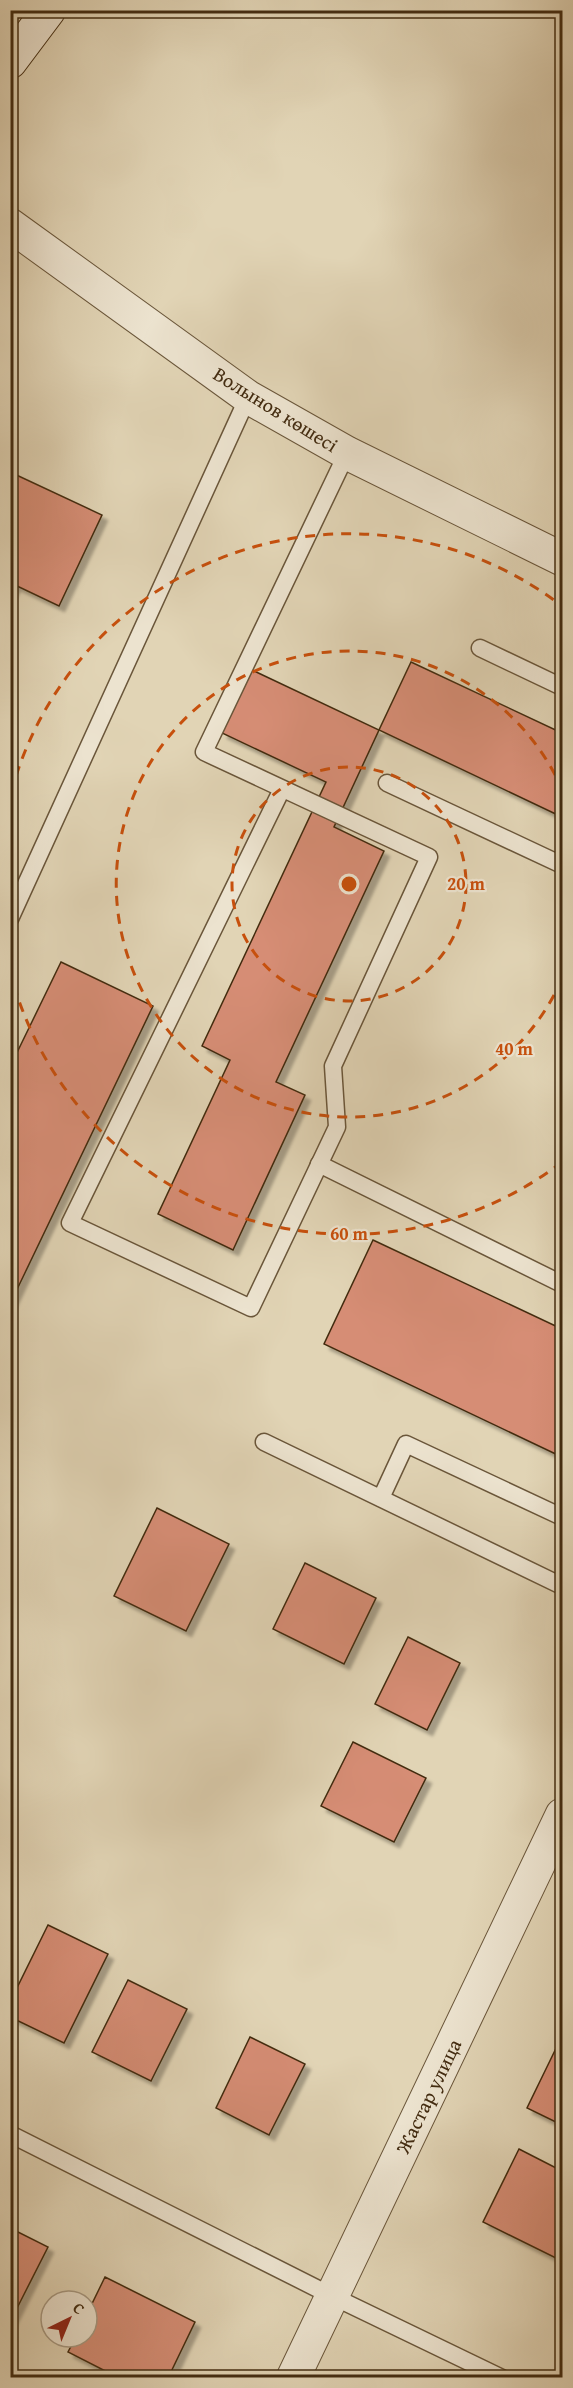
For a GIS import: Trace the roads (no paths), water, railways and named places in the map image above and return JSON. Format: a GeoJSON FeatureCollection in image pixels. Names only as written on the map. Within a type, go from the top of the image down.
{"type":"FeatureCollection","features":[{"type":"Feature","properties":{"kind":"street"},"geometry":{"type":"LineString","coordinates":[[10,62],[49,10]]}},
{"type":"Feature","properties":{"kind":"street","name":"Волынов көшесі"},"geometry":{"type":"LineString","coordinates":[[10,225],[248,397],[347,453],[562,559]]}},
{"type":"Feature","properties":{"kind":"street","name":"Жастар улица"},"geometry":{"type":"LineString","coordinates":[[293,2378],[562,1815]]}},
{"type":"Feature","properties":{"kind":"lane"},"geometry":{"type":"LineString","coordinates":[[10,919],[248,397]]}},
{"type":"Feature","properties":{"kind":"lane"},"geometry":{"type":"LineString","coordinates":[[282,789],[70,1223],[251,1308],[337,1127],[333,1066],[429,856],[204,752],[347,453]]}},
{"type":"Feature","properties":{"kind":"lane"},"geometry":{"type":"LineString","coordinates":[[480,648],[562,687]]}},
{"type":"Feature","properties":{"kind":"lane"},"geometry":{"type":"LineString","coordinates":[[387,783],[562,866]]}},
{"type":"Feature","properties":{"kind":"lane"},"geometry":{"type":"LineString","coordinates":[[319,1164],[562,1284]]}},
{"type":"Feature","properties":{"kind":"lane"},"geometry":{"type":"LineString","coordinates":[[264,1442],[562,1586]]}},
{"type":"Feature","properties":{"kind":"lane"},"geometry":{"type":"LineString","coordinates":[[381,1498],[406,1444],[562,1517]]}},
{"type":"Feature","properties":{"kind":"lane"},"geometry":{"type":"LineString","coordinates":[[10,2134],[332,2296],[502,2378]]}}]}
